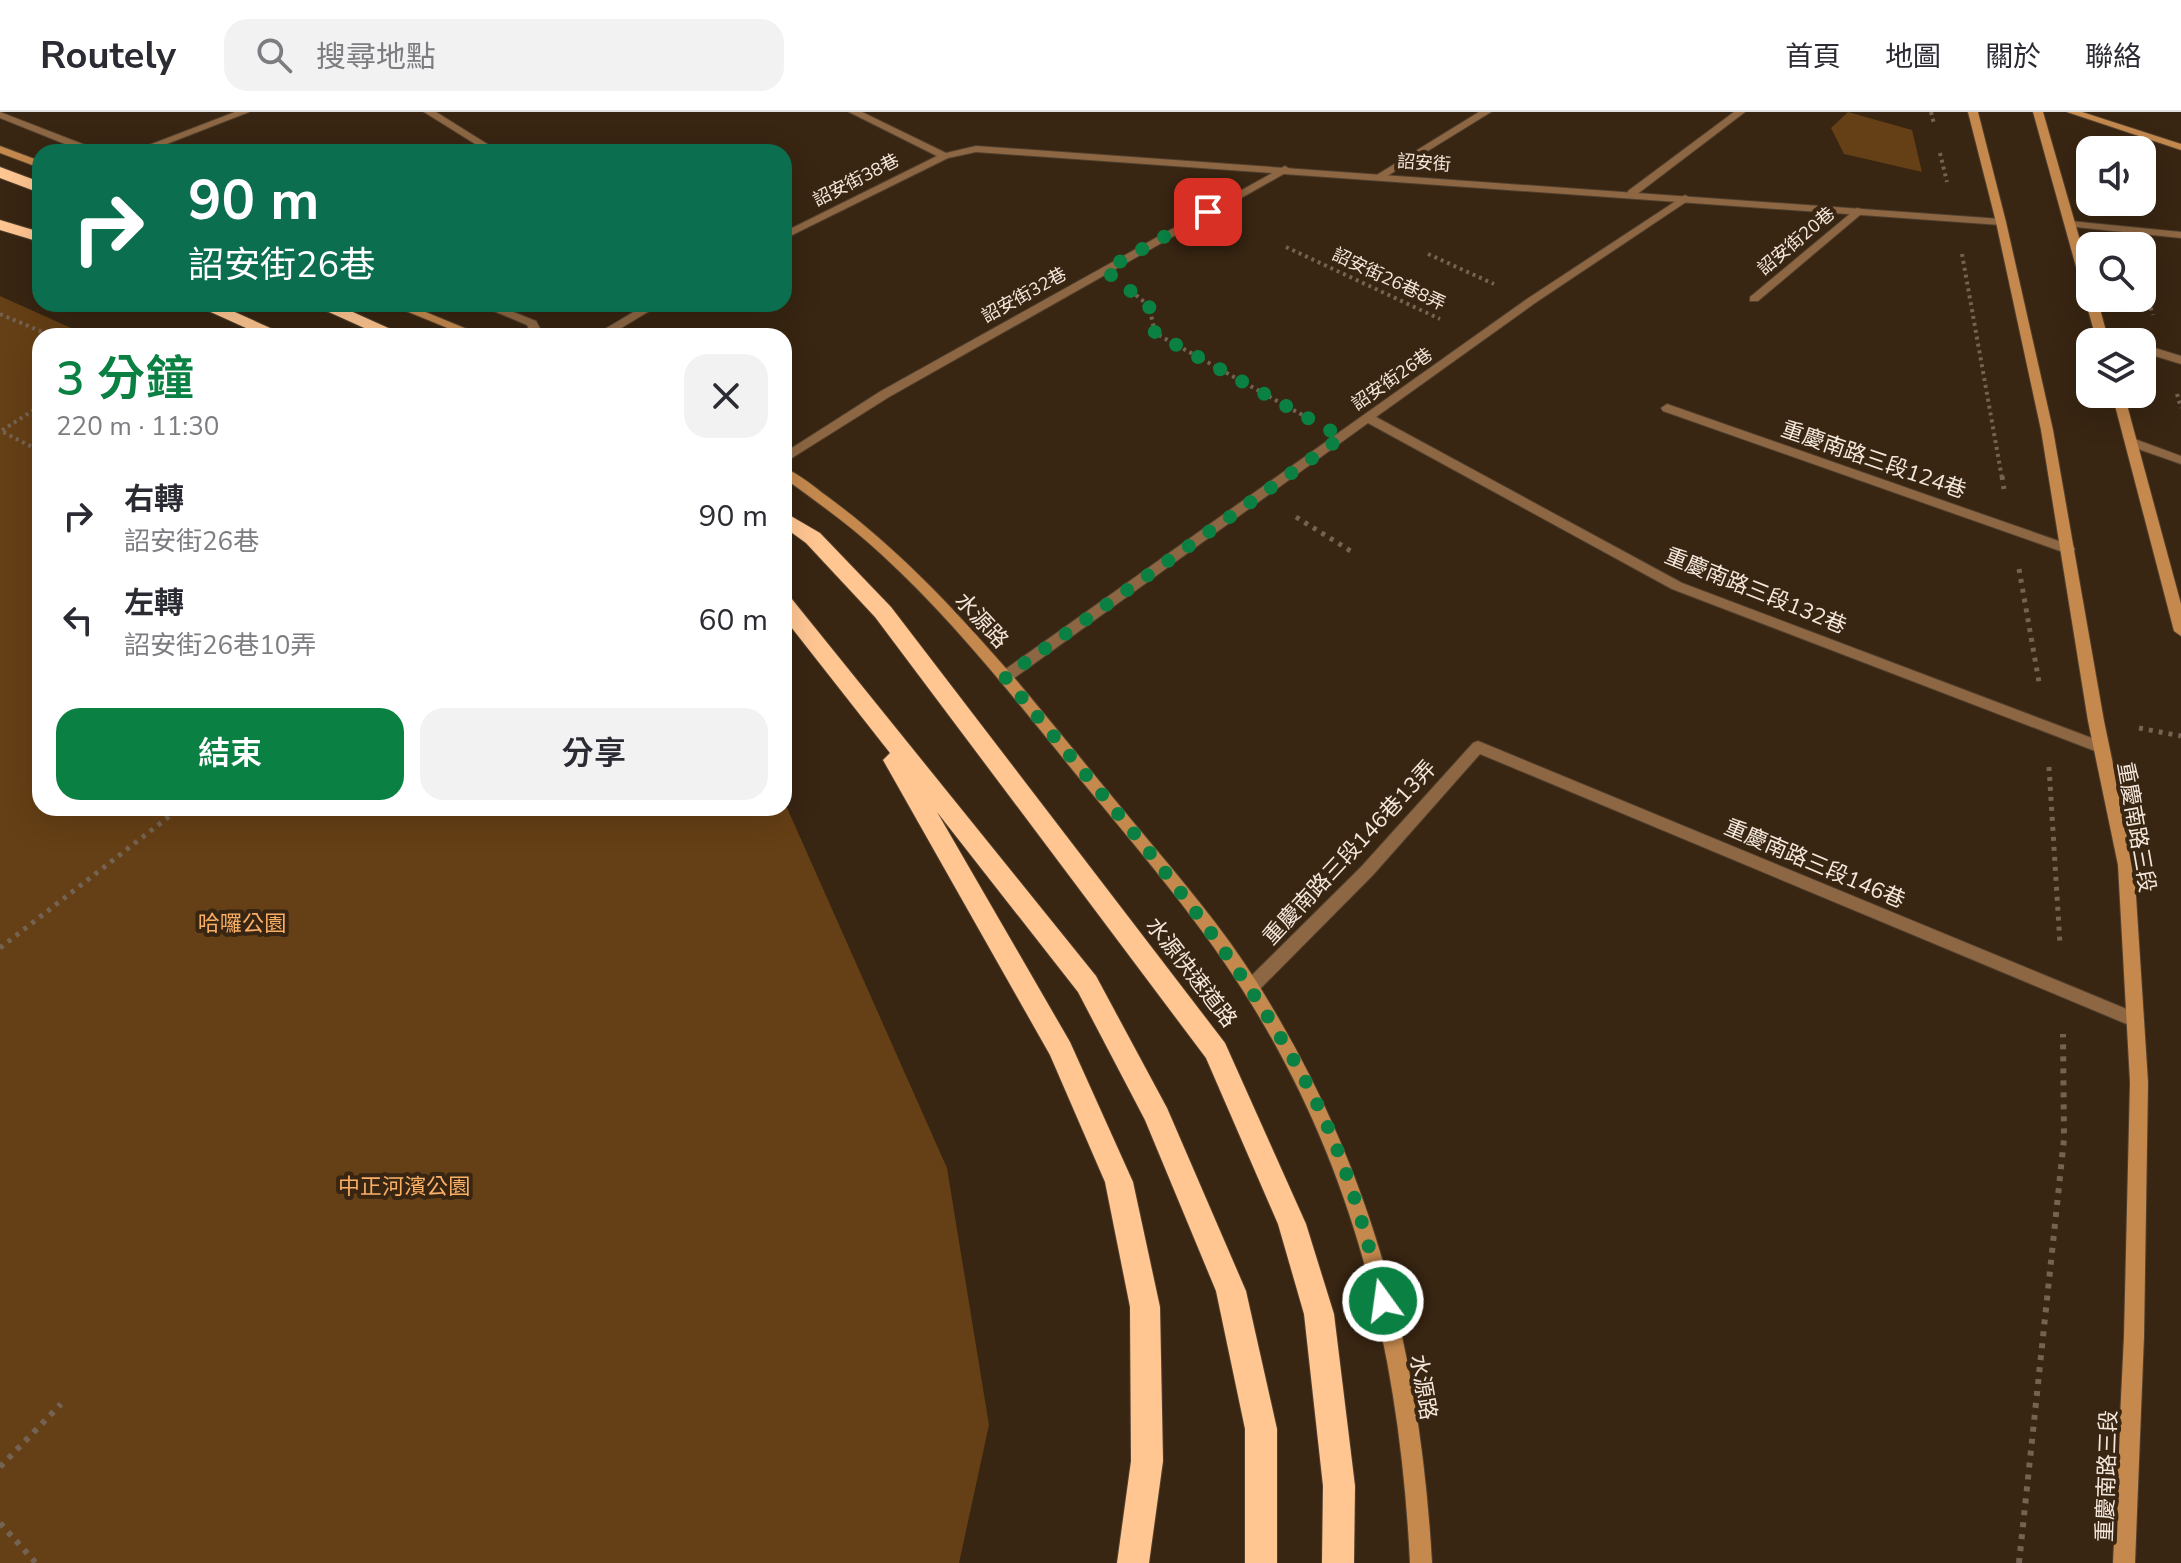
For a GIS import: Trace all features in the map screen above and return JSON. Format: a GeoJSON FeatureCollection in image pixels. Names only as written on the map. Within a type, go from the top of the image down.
{"type":"FeatureCollection","features":[{"type":"Feature","properties":{"kind":"highway"},"geometry":{"type":"LineString","coordinates":[[0,172],[32,185]]}},
{"type":"Feature","properties":{"kind":"highway"},"geometry":{"type":"LineString","coordinates":[[0,217],[32,233]]}},
{"type":"Feature","properties":{"kind":"highway"},"geometry":{"type":"LineString","coordinates":[[0,225],[32,234]]}},
{"type":"Feature","properties":{"kind":"highway"},"geometry":{"type":"LineString","coordinates":[[221,312],[260,328]]}},
{"type":"Feature","properties":{"kind":"highway"},"geometry":{"type":"LineString","coordinates":[[339,312],[378,328]]}},
{"type":"Feature","properties":{"kind":"highway","name":"水源快速道路"},"geometry":{"type":"LineString","coordinates":[[792,524],[813,538],[883,612],[1216,1051],[1292,1224],[1319,1314],[1339,1486],[1338,1563]]}},
{"type":"Feature","properties":{"kind":"highway"},"geometry":{"type":"LineString","coordinates":[[792,613],[855,688],[1087,984],[1157,1116],[1231,1291],[1261,1429],[1261,1563]]}},
{"type":"Feature","properties":{"kind":"highway"},"geometry":{"type":"LineString","coordinates":[[855,688],[1061,1050],[1119,1182],[1145,1307],[1147,1461],[1133,1563]]}},
{"type":"Feature","properties":{"kind":"main road","name":"重慶南路三段"},"geometry":{"type":"LineString","coordinates":[[1973,112],[2047,430],[2100,747],[2126,865],[2139,1082],[2138,1198],[2124,1563]]}},
{"type":"Feature","properties":{"kind":"main road"},"geometry":{"type":"LineString","coordinates":[[2038,112],[2076,246]]}},
{"type":"Feature","properties":{"kind":"main road"},"geometry":{"type":"LineString","coordinates":[[2072,112],[2181,147]]}},
{"type":"Feature","properties":{"kind":"main road"},"geometry":{"type":"LineString","coordinates":[[0,149],[32,162]]}},
{"type":"Feature","properties":{"kind":"main road"},"geometry":{"type":"LineString","coordinates":[[416,312],[457,328]]}},
{"type":"Feature","properties":{"kind":"main road"},"geometry":{"type":"LineString","coordinates":[[2122,408],[2177,596],[2181,631]]}},
{"type":"Feature","properties":{"kind":"main road","name":"水源路"},"geometry":{"type":"LineString","coordinates":[[792,478],[844,515],[898,561],[1005,677],[1213,932],[1251,987],[1312,1092],[1356,1199],[1401,1377],[1420,1501],[1421,1563]]}},
{"type":"Feature","properties":{"kind":"street"},"geometry":{"type":"LineString","coordinates":[[158,144],[244,112]]}},
{"type":"Feature","properties":{"kind":"street"},"geometry":{"type":"LineString","coordinates":[[429,112],[482,144]]}},
{"type":"Feature","properties":{"kind":"street"},"geometry":{"type":"LineString","coordinates":[[854,112],[945,156]]}},
{"type":"Feature","properties":{"kind":"street"},"geometry":{"type":"LineString","coordinates":[[1380,176],[1486,112]]}},
{"type":"Feature","properties":{"kind":"street"},"geometry":{"type":"LineString","coordinates":[[1632,193],[1740,112]]}},
{"type":"Feature","properties":{"kind":"street"},"geometry":{"type":"LineString","coordinates":[[0,114],[74,144]]}},
{"type":"Feature","properties":{"kind":"street","name":"詔安街"},"geometry":{"type":"LineString","coordinates":[[945,156],[976,149],[1632,193],[2001,222]]}},
{"type":"Feature","properties":{"kind":"street","name":"詔安街38巷"},"geometry":{"type":"LineString","coordinates":[[792,232],[945,156]]}},
{"type":"Feature","properties":{"kind":"street","name":"詔安街32巷"},"geometry":{"type":"LineString","coordinates":[[792,454],[885,394],[1285,169]]}},
{"type":"Feature","properties":{"kind":"street","name":"詔安街26巷"},"geometry":{"type":"LineString","coordinates":[[1005,677],[1531,301],[1685,198]]}},
{"type":"Feature","properties":{"kind":"street","name":"詔安街20巷"},"geometry":{"type":"LineString","coordinates":[[1754,299],[1861,210]]}},
{"type":"Feature","properties":{"kind":"street"},"geometry":{"type":"LineString","coordinates":[[2070,224],[2181,235]]}},
{"type":"Feature","properties":{"kind":"street"},"geometry":{"type":"LineString","coordinates":[[504,312],[532,323],[534,328]]}},
{"type":"Feature","properties":{"kind":"street"},"geometry":{"type":"LineString","coordinates":[[613,328],[641,312]]}},
{"type":"Feature","properties":{"kind":"street"},"geometry":{"type":"LineString","coordinates":[[2156,352],[2181,360]]}},
{"type":"Feature","properties":{"kind":"street","name":"重慶南路三段124巷"},"geometry":{"type":"LineString","coordinates":[[1667,408],[2068,549]]}},
{"type":"Feature","properties":{"kind":"street","name":"重慶南路三段132巷"},"geometry":{"type":"LineString","coordinates":[[1368,418],[1677,586],[2100,747]]}},
{"type":"Feature","properties":{"kind":"street"},"geometry":{"type":"LineString","coordinates":[[2132,442],[2181,460]]}},
{"type":"Feature","properties":{"kind":"street","name":"重慶南路三段146巷13弄"},"geometry":{"type":"LineString","coordinates":[[1251,987],[1367,871],[1478,747]]}},
{"type":"Feature","properties":{"kind":"street","name":"重慶南路三段146巷"},"geometry":{"type":"LineString","coordinates":[[1478,747],[2135,1020]]}},
{"type":"Feature","properties":{"kind":"path"},"geometry":{"type":"LineString","coordinates":[[1931,112],[1934,127]]}},
{"type":"Feature","properties":{"kind":"path"},"geometry":{"type":"LineString","coordinates":[[1938,142],[1955,218],[2047,727],[2063,990],[2064,1139],[2019,1563]]}},
{"type":"Feature","properties":{"kind":"path","name":"詔安街26巷8弄"},"geometry":{"type":"LineString","coordinates":[[1286,247],[1481,338]]}},
{"type":"Feature","properties":{"kind":"path"},"geometry":{"type":"LineString","coordinates":[[1428,254],[1531,301]]}},
{"type":"Feature","properties":{"kind":"path"},"geometry":{"type":"LineString","coordinates":[[1105,270],[1149,306],[1155,333],[1342,437]]}},
{"type":"Feature","properties":{"kind":"path"},"geometry":{"type":"LineString","coordinates":[[0,314],[33,328]]}},
{"type":"Feature","properties":{"kind":"path"},"geometry":{"type":"LineString","coordinates":[[32,411],[1,431],[32,447]]}},
{"type":"Feature","properties":{"kind":"path"},"geometry":{"type":"LineString","coordinates":[[1261,495],[1354,553]]}},
{"type":"Feature","properties":{"kind":"path"},"geometry":{"type":"LineString","coordinates":[[0,948],[170,816]]}},
{"type":"Feature","properties":{"kind":"path"},"geometry":{"type":"LineString","coordinates":[[0,1467],[61,1404]]}},
{"type":"Feature","properties":{"kind":"path"},"geometry":{"type":"LineString","coordinates":[[0,1523],[36,1563]]}},
{"type":"Feature","properties":{"kind":"green space"},"geometry":{"type":"Polygon","coordinates":[[[1848,112],[1912,130],[1922,172],[1844,154],[1831,128],[1848,112]]]}},
{"type":"Feature","properties":{"kind":"green space","name":"中正河濱公園"},"geometry":{"type":"Polygon","coordinates":[[[0,296],[71,328],[32,328],[32,816],[791,816],[947,1168],[989,1425],[959,1563],[0,1563],[0,296]]]}},
{"type":"Feature","properties":{"kind":"route"},"geometry":{"type":"LineString","coordinates":[[1208,212],[1105,270],[1149,306],[1155,333],[1342,437],[1005,677],[1213,932],[1251,987],[1312,1092],[1356,1199],[1383,1301]]}},
{"type":"Feature","properties":{"kind":"park label","name":"哈囉公園"},"geometry":{"type":"Point","coordinates":[242,923]}}]}
